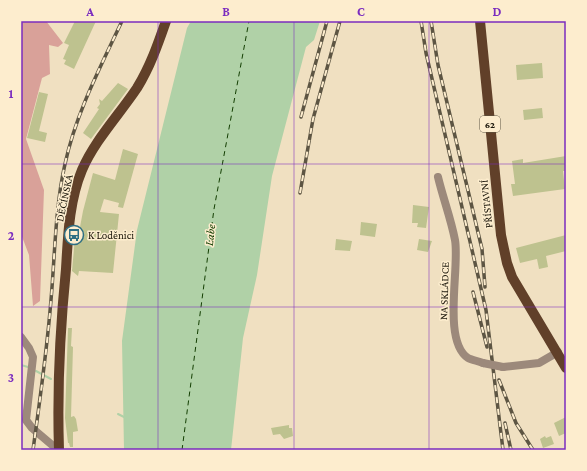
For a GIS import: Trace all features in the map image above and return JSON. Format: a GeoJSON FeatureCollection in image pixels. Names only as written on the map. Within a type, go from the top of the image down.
{"type":"FeatureCollection","features":[{"type":"Feature","properties":{"kind":"main road","name":"DĚČÍNSKÁ"},"geometry":{"type":"LineString","coordinates":[[58,450],[60,335],[68,240],[75,190],[82,170],[92,151],[144,75],[166,21]]}},
{"type":"Feature","properties":{"kind":"main road","name":"PŘÍSTAVNÍ"},"geometry":{"type":"LineString","coordinates":[[480,21],[501,235],[507,263],[522,295],[558,352],[566,368]]}},
{"type":"Feature","properties":{"kind":"street","name":"NA SKLÁDCE"},"geometry":{"type":"LineString","coordinates":[[438,178],[455,240],[457,265],[453,289],[455,302],[454,330],[460,348],[468,357],[483,363],[503,367],[539,363],[558,352]]}},
{"type":"Feature","properties":{"kind":"street"},"geometry":{"type":"LineString","coordinates":[[21,338],[29,348],[33,357],[26,420],[32,428],[58,450]]}},
{"type":"Feature","properties":{"kind":"shaded area"},"geometry":{"type":"Polygon","coordinates":[[[21,21],[46,21],[63,43],[58,47],[49,45],[50,74],[42,78],[26,139],[44,190],[40,301],[33,306],[29,255],[21,234],[21,21]]]}},
{"type":"Feature","properties":{"kind":"water","name":"Labe"},"geometry":{"type":"Polygon","coordinates":[[[191,21],[320,21],[314,40],[306,47],[272,176],[257,275],[243,338],[231,450],[124,450],[122,341],[137,230],[187,28],[191,21]]]}},
{"type":"Feature","properties":{"kind":"building"},"geometry":{"type":"Polygon","coordinates":[[[75,21],[96,21],[74,69],[64,64],[66,60],[63,59],[69,45],[64,43],[75,21]]]}},
{"type":"Feature","properties":{"kind":"building"},"geometry":{"type":"Polygon","coordinates":[[[542,63],[543,78],[517,80],[516,65],[542,63]]]}},
{"type":"Feature","properties":{"kind":"building"},"geometry":{"type":"Polygon","coordinates":[[[118,83],[128,89],[91,139],[83,133],[99,109],[97,108],[100,104],[99,99],[102,101],[118,83]]]}},
{"type":"Feature","properties":{"kind":"building"},"geometry":{"type":"Polygon","coordinates":[[[39,92],[48,94],[39,131],[47,133],[45,142],[27,138],[39,92]]]}},
{"type":"Feature","properties":{"kind":"building"},"geometry":{"type":"Polygon","coordinates":[[[542,108],[543,118],[524,120],[523,110],[542,108]]]}},
{"type":"Feature","properties":{"kind":"building"},"geometry":{"type":"Polygon","coordinates":[[[123,149],[138,154],[123,208],[118,207],[119,203],[104,199],[100,212],[119,214],[113,273],[79,271],[78,276],[72,271],[76,226],[80,227],[93,173],[115,180],[123,149]]]}},
{"type":"Feature","properties":{"kind":"building"},"geometry":{"type":"Polygon","coordinates":[[[566,156],[566,171],[563,171],[565,189],[513,196],[511,184],[515,184],[512,161],[523,159],[523,163],[566,156]]]}},
{"type":"Feature","properties":{"kind":"building"},"geometry":{"type":"Polygon","coordinates":[[[413,205],[429,207],[426,228],[417,227],[418,223],[412,223],[413,205]]]}},
{"type":"Feature","properties":{"kind":"building"},"geometry":{"type":"Polygon","coordinates":[[[361,222],[377,224],[375,237],[360,235],[361,222]]]}},
{"type":"Feature","properties":{"kind":"building"},"geometry":{"type":"Polygon","coordinates":[[[566,235],[566,251],[546,256],[548,267],[539,269],[537,259],[520,263],[516,248],[566,235]]]}},
{"type":"Feature","properties":{"kind":"building"},"geometry":{"type":"Polygon","coordinates":[[[336,239],[352,241],[350,251],[335,250],[336,239]]]}},
{"type":"Feature","properties":{"kind":"building"},"geometry":{"type":"Polygon","coordinates":[[[419,239],[432,241],[428,252],[417,250],[419,239]]]}},
{"type":"Feature","properties":{"kind":"building"},"geometry":{"type":"Polygon","coordinates":[[[68,328],[72,328],[71,346],[73,347],[71,417],[74,416],[76,419],[78,431],[73,432],[73,447],[70,447],[68,443],[65,418],[68,328]]]}},
{"type":"Feature","properties":{"kind":"building"},"geometry":{"type":"Polygon","coordinates":[[[566,417],[566,433],[559,436],[554,423],[566,417]]]}},
{"type":"Feature","properties":{"kind":"building"},"geometry":{"type":"Polygon","coordinates":[[[289,425],[289,428],[292,428],[293,436],[284,439],[280,434],[273,435],[271,428],[289,425]]]}},
{"type":"Feature","properties":{"kind":"building"},"geometry":{"type":"Polygon","coordinates":[[[545,436],[546,438],[551,436],[554,444],[543,448],[540,439],[545,436]]]}},
{"type":"Feature","properties":{"kind":"waterway"},"geometry":{"type":"LineString","coordinates":[[21,365],[28,367]]}},
{"type":"Feature","properties":{"kind":"waterway"},"geometry":{"type":"LineString","coordinates":[[36,371],[51,379]]}},
{"type":"Feature","properties":{"kind":"waterway"},"geometry":{"type":"LineString","coordinates":[[118,414],[126,418]]}},
{"type":"Feature","properties":{"kind":"ferry route"},"geometry":{"type":"LineString","coordinates":[[182,450],[214,209],[249,21]]}},
{"type":"Feature","properties":{"kind":"railway"},"geometry":{"type":"LineString","coordinates":[[33,450],[41,394],[51,300],[59,197],[65,164],[75,127],[82,109],[97,73],[122,21]]}},
{"type":"Feature","properties":{"kind":"railway"},"geometry":{"type":"LineString","coordinates":[[301,117],[327,21]]}},
{"type":"Feature","properties":{"kind":"railway"},"geometry":{"type":"LineString","coordinates":[[300,193],[313,119],[340,21]]}},
{"type":"Feature","properties":{"kind":"railway"},"geometry":{"type":"LineString","coordinates":[[421,21],[426,53],[486,310],[503,450]]}},
{"type":"Feature","properties":{"kind":"railway"},"geometry":{"type":"LineString","coordinates":[[431,21],[438,65],[482,249],[485,287]]}},
{"type":"Feature","properties":{"kind":"railway"},"geometry":{"type":"LineString","coordinates":[[473,292],[487,347]]}},
{"type":"Feature","properties":{"kind":"railway"},"geometry":{"type":"LineString","coordinates":[[499,380],[516,423],[533,450]]}},
{"type":"Feature","properties":{"kind":"railway"},"geometry":{"type":"LineString","coordinates":[[505,423],[511,450]]}},
{"type":"Feature","properties":{"kind":"place","name":"K Loděnici"},"geometry":{"type":"Point","coordinates":[74,235]}}]}
